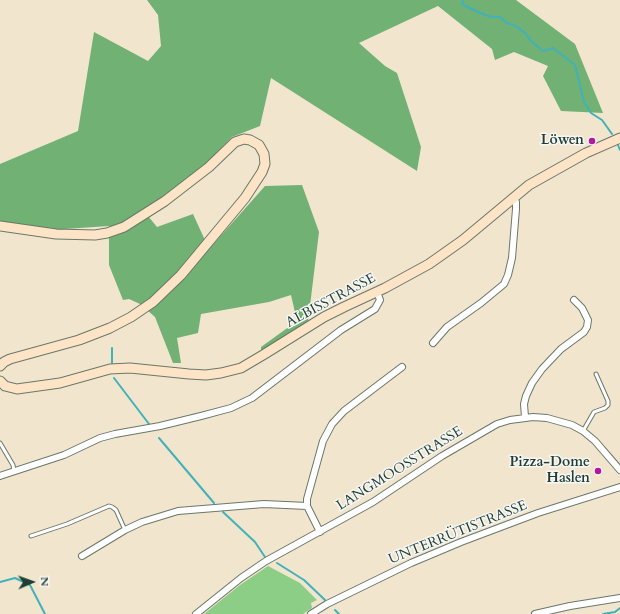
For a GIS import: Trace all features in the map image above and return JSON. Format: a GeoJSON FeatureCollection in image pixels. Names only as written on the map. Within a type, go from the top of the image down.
{"type":"FeatureCollection","features":[{"type":"Feature","properties":{"kind":"main road","name":"ALBISSTRASSE"},"geometry":{"type":"LineString","coordinates":[[0,381],[5,386],[17,389],[60,383],[110,369],[130,368],[195,374],[221,373],[240,368],[263,356],[331,314],[410,275],[447,252],[530,185],[564,164],[620,138]]}},
{"type":"Feature","properties":{"kind":"main road"},"geometry":{"type":"LineString","coordinates":[[0,226],[56,234],[95,235],[107,233],[124,227],[165,201],[209,167],[235,142],[250,140],[259,145],[264,154],[264,167],[260,177],[249,192],[181,275],[153,302],[131,318],[110,328],[73,342],[10,359],[0,366]]}},
{"type":"Feature","properties":{"kind":"street"},"geometry":{"type":"LineString","coordinates":[[433,343],[447,327],[482,303],[504,284],[508,275],[513,245],[516,202],[513,198]]}},
{"type":"Feature","properties":{"kind":"street"},"geometry":{"type":"LineString","coordinates":[[0,476],[64,455],[107,436],[148,427],[160,426],[201,416],[231,408],[252,398],[341,330],[375,309],[380,300],[378,292]]}},
{"type":"Feature","properties":{"kind":"street"},"geometry":{"type":"LineString","coordinates":[[525,417],[524,404],[526,396],[542,369],[561,349],[584,332],[587,327],[588,320],[582,308],[574,300]]}},
{"type":"Feature","properties":{"kind":"street"},"geometry":{"type":"LineString","coordinates":[[320,532],[307,506],[307,498],[323,441],[332,424],[344,412],[402,367]]}},
{"type":"Feature","properties":{"kind":"street","name":"LANGMOOSSTRASSE"},"geometry":{"type":"LineString","coordinates":[[196,614],[241,578],[260,565],[373,502],[442,456],[493,426],[510,420],[525,417],[547,418],[572,425],[583,431],[595,441],[620,470]]}},
{"type":"Feature","properties":{"kind":"street","name":"UNTERRÜTISTRASSE"},"geometry":{"type":"LineString","coordinates":[[311,614],[327,604],[405,566],[455,544],[538,513],[620,487]]}},
{"type":"Feature","properties":{"kind":"street"},"geometry":{"type":"LineString","coordinates":[[82,556],[125,530],[161,515],[190,510],[264,504],[307,506]]}},
{"type":"Feature","properties":{"kind":"street"},"geometry":{"type":"LineString","coordinates":[[535,614],[570,606],[620,598]]}},
{"type":"Feature","properties":{"kind":"street"},"geometry":{"type":"LineString","coordinates":[[570,606],[571,614]]}},
{"type":"Feature","properties":{"kind":"lane"},"geometry":{"type":"LineString","coordinates":[[583,431],[594,412],[605,408],[608,405],[608,401],[596,374]]}},
{"type":"Feature","properties":{"kind":"lane"},"geometry":{"type":"LineString","coordinates":[[0,443],[13,465],[14,471]]}},
{"type":"Feature","properties":{"kind":"lane"},"geometry":{"type":"LineString","coordinates":[[31,536],[66,524],[109,506],[116,510],[125,530]]}},
{"type":"Feature","properties":{"kind":"green space"},"geometry":{"type":"Polygon","coordinates":[[[147,0],[516,0],[575,44],[603,113],[561,111],[543,76],[548,66],[514,52],[495,60],[492,49],[438,6],[359,43],[385,66],[397,73],[421,147],[417,171],[271,78],[260,126],[232,137],[207,163],[144,211],[157,227],[193,214],[209,249],[265,186],[302,185],[319,232],[308,322],[261,353],[261,347],[297,321],[291,295],[269,302],[201,314],[198,333],[177,338],[181,363],[173,363],[155,317],[140,304],[129,299],[123,300],[109,265],[109,226],[50,230],[0,221],[0,164],[78,131],[94,32],[148,61],[161,46],[158,15],[147,0]]]}},
{"type":"Feature","properties":{"kind":"green space"},"geometry":{"type":"Polygon","coordinates":[[[268,566],[300,583],[317,600],[311,603],[312,608],[303,614],[204,614],[240,585],[268,566]]]}},
{"type":"Feature","properties":{"kind":"waterway"},"geometry":{"type":"LineString","coordinates":[[463,0],[462,4],[478,12],[491,17],[500,17],[507,23],[516,26],[543,51],[553,48],[575,65],[584,102],[591,113],[602,120],[612,134]]}},
{"type":"Feature","properties":{"kind":"waterway"},"geometry":{"type":"LineString","coordinates":[[618,145],[620,150]]}},
{"type":"Feature","properties":{"kind":"waterway"},"geometry":{"type":"LineString","coordinates":[[112,348],[112,363]]}},
{"type":"Feature","properties":{"kind":"waterway"},"geometry":{"type":"LineString","coordinates":[[114,378],[149,424]]}},
{"type":"Feature","properties":{"kind":"waterway"},"geometry":{"type":"LineString","coordinates":[[159,438],[214,503]]}},
{"type":"Feature","properties":{"kind":"waterway"},"geometry":{"type":"LineString","coordinates":[[223,512],[255,542],[265,557]]}},
{"type":"Feature","properties":{"kind":"waterway"},"geometry":{"type":"LineString","coordinates":[[277,563],[304,580],[325,600]]}},
{"type":"Feature","properties":{"kind":"waterway"},"geometry":{"type":"LineString","coordinates":[[0,582],[15,578],[30,585],[45,614]]}},
{"type":"Feature","properties":{"kind":"waterway"},"geometry":{"type":"LineString","coordinates":[[603,614],[615,612],[620,608]]}},
{"type":"Feature","properties":{"kind":"waterway"},"geometry":{"type":"LineString","coordinates":[[335,610],[339,614]]}},
{"type":"Feature","properties":{"kind":"place","name":"Löwen"},"geometry":{"type":"Point","coordinates":[592,141]}},
{"type":"Feature","properties":{"kind":"place","name":"Pizza-Dome Haslen"},"geometry":{"type":"Point","coordinates":[598,471]}}]}
